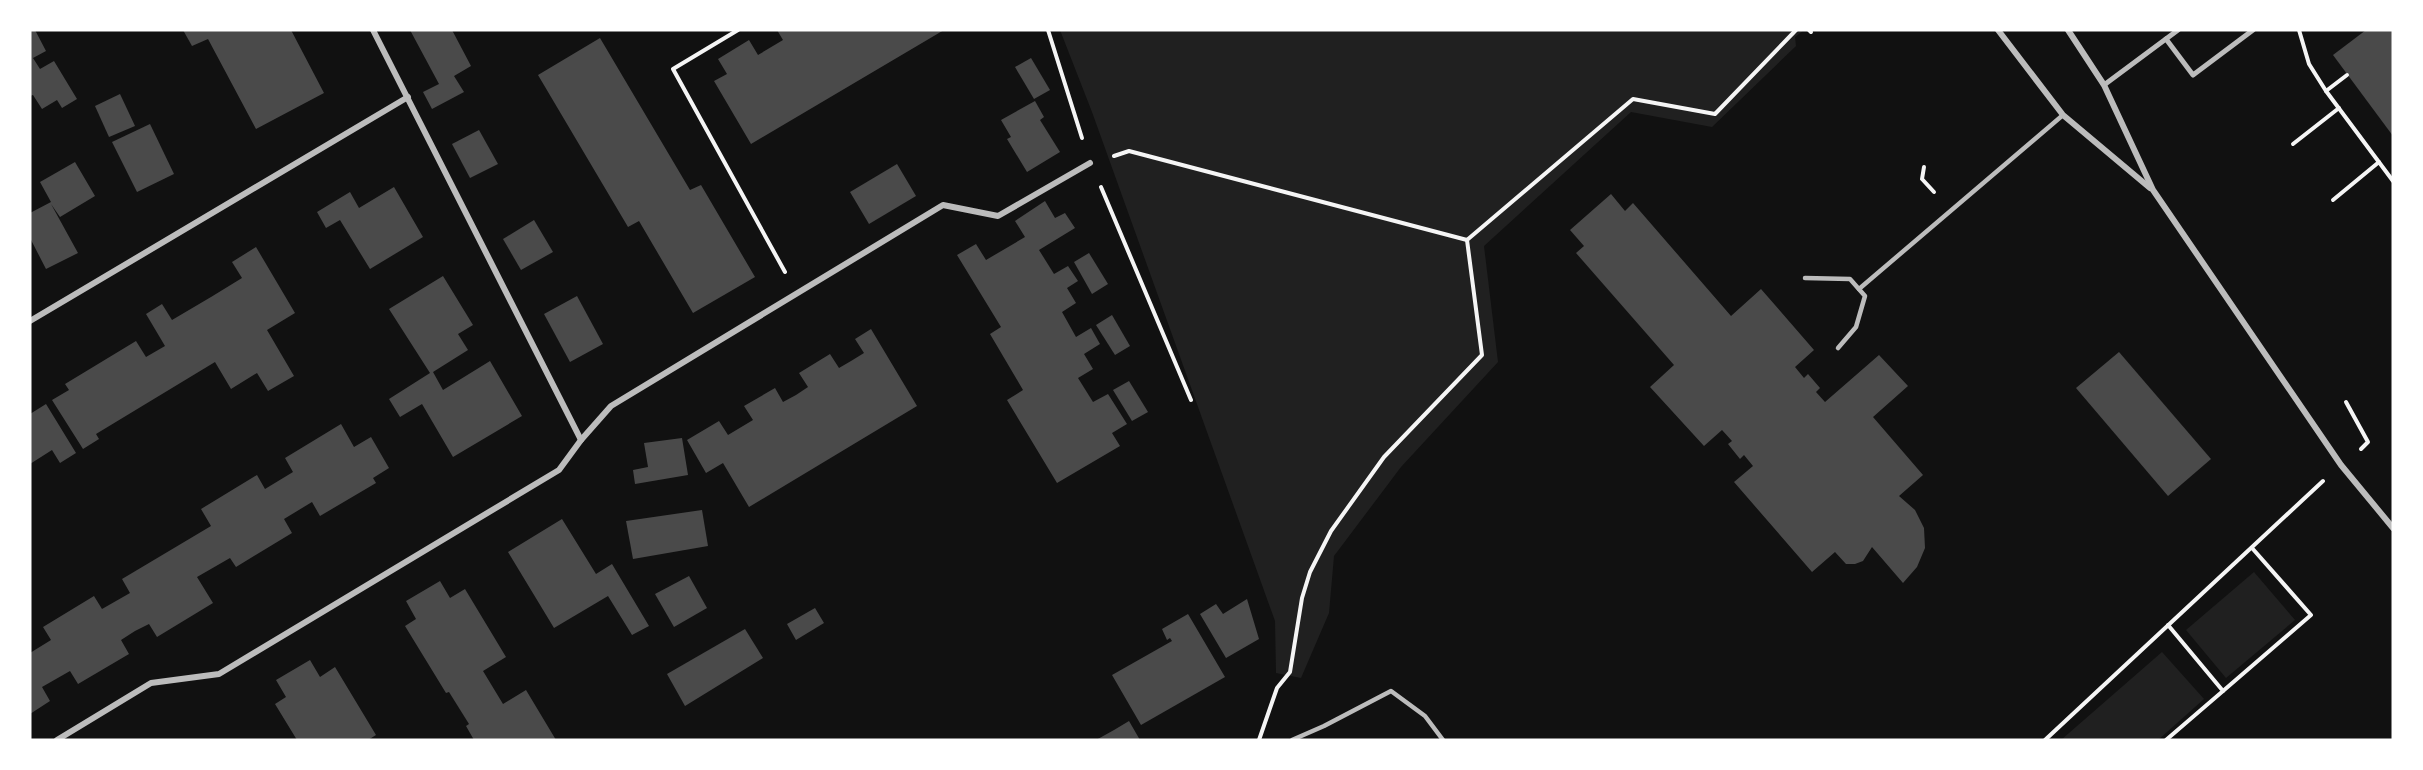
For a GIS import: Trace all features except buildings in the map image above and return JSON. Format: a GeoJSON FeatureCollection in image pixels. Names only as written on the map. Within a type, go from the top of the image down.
{"type":"FeatureCollection","features":[{"type":"Feature","properties":{"kind":"street"},"geometry":{"type":"LineString","coordinates":[[373,30],[581,440]]}},
{"type":"Feature","properties":{"kind":"street"},"geometry":{"type":"LineString","coordinates":[[1998,30],[2063,115],[2153,190]]}},
{"type":"Feature","properties":{"kind":"street"},"geometry":{"type":"LineString","coordinates":[[2068,30],[2104,85],[2153,190],[2335,456],[2393,528]]}},
{"type":"Feature","properties":{"kind":"street"},"geometry":{"type":"LineString","coordinates":[[2104,85],[2178,30]]}},
{"type":"Feature","properties":{"kind":"street"},"geometry":{"type":"LineString","coordinates":[[2166,39],[2193,75],[2253,30]]}},
{"type":"Feature","properties":{"kind":"street"},"geometry":{"type":"LineString","coordinates":[[30,321],[408,97]]}},
{"type":"Feature","properties":{"kind":"street"},"geometry":{"type":"LineString","coordinates":[[57,740],[151,683],[219,674],[559,470],[581,440],[611,406],[943,205],[998,216],[1090,163]]}},
{"type":"Feature","properties":{"kind":"lane"},"geometry":{"type":"LineString","coordinates":[[1859,289],[2063,115]]}},
{"type":"Feature","properties":{"kind":"lane"},"geometry":{"type":"LineString","coordinates":[[1805,278],[1850,279],[1864,296],[1856,327],[1838,348]]}},
{"type":"Feature","properties":{"kind":"lane"},"geometry":{"type":"LineString","coordinates":[[1292,740],[1391,691],[1425,716],[1443,740]]}},
{"type":"Feature","properties":{"kind":"path"},"geometry":{"type":"LineString","coordinates":[[738,30],[673,69],[797,295]]}},
{"type":"Feature","properties":{"kind":"path"},"geometry":{"type":"LineString","coordinates":[[1048,30],[1090,163],[1191,400]]}},
{"type":"Feature","properties":{"kind":"path"},"geometry":{"type":"LineString","coordinates":[[1467,240],[1633,99],[1715,114],[1796,30]]}},
{"type":"Feature","properties":{"kind":"path"},"geometry":{"type":"LineString","coordinates":[[2299,30],[2309,64],[2326,91],[2393,181]]}},
{"type":"Feature","properties":{"kind":"path"},"geometry":{"type":"LineString","coordinates":[[2326,91],[2347,75]]}},
{"type":"Feature","properties":{"kind":"path"},"geometry":{"type":"LineString","coordinates":[[2293,144],[2339,108]]}},
{"type":"Feature","properties":{"kind":"path"},"geometry":{"type":"LineString","coordinates":[[1090,163],[1129,151],[1467,240]]}},
{"type":"Feature","properties":{"kind":"path"},"geometry":{"type":"LineString","coordinates":[[2333,200],[2379,162]]}},
{"type":"Feature","properties":{"kind":"path"},"geometry":{"type":"LineString","coordinates":[[1260,740],[1277,688],[1290,672],[1302,598],[1310,572],[1331,531],[1384,457],[1482,355],[1467,240]]}},
{"type":"Feature","properties":{"kind":"path"},"geometry":{"type":"LineString","coordinates":[[2045,740],[2287,515]]}},
{"type":"Feature","properties":{"kind":"path"},"geometry":{"type":"LineString","coordinates":[[2166,740],[2311,615],[2252,548]]}},
{"type":"Feature","properties":{"kind":"path"},"geometry":{"type":"LineString","coordinates":[[2168,626],[2223,691]]}},
{"type":"Feature","properties":{"kind":"shaded area"},"geometry":{"type":"Polygon","coordinates":[[[1060,30],[1804,30],[1795,37],[1796,46],[1712,127],[1631,112],[1484,246],[1498,362],[1401,467],[1334,556],[1329,613],[1301,678],[1276,673],[1275,621],[1092,112],[1060,30]]]}},
{"type":"Feature","properties":{"kind":"shaded area"},"geometry":{"type":"Polygon","coordinates":[[[2254,572],[2295,620],[2226,678],[2186,630],[2254,572]]]}},
{"type":"Feature","properties":{"kind":"shaded area"},"geometry":{"type":"Polygon","coordinates":[[[2162,652],[2204,699],[2158,740],[2061,740],[2162,652]]]}}]}
